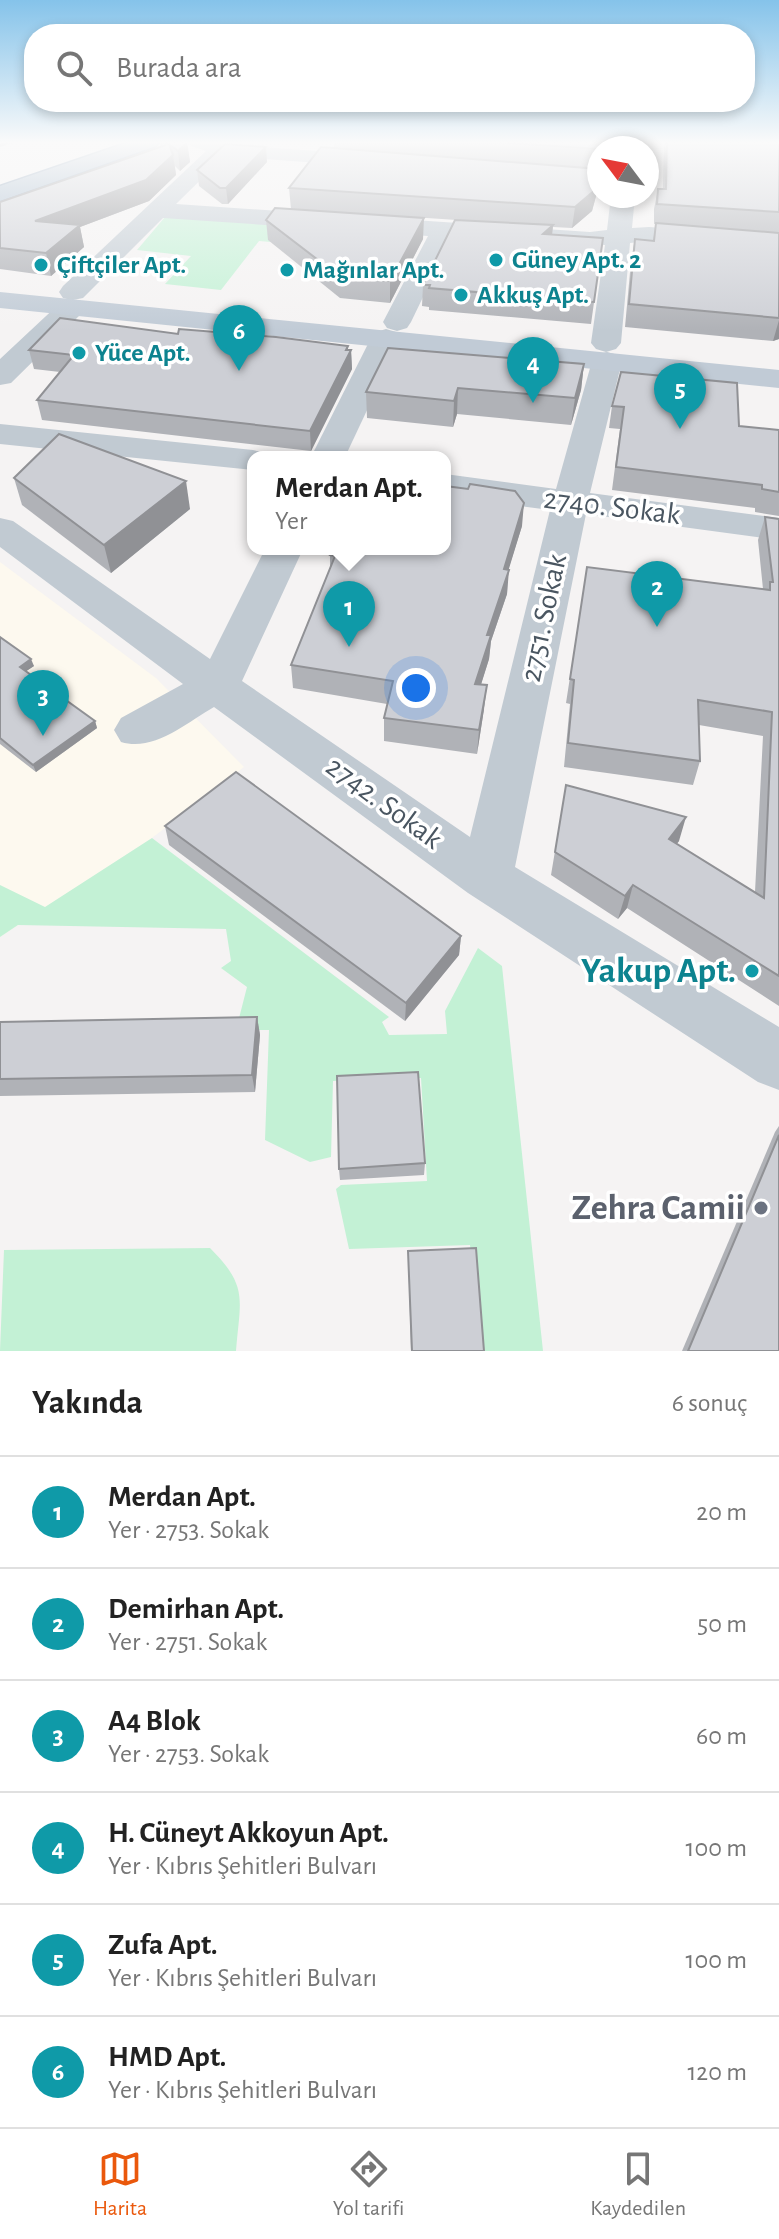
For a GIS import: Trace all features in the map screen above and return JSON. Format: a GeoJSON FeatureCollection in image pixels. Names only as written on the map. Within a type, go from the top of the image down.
{"type":"FeatureCollection","features":[{"type":"Feature","properties":{"kind":"main road"},"geometry":{"type":"LineString","coordinates":[[0,285],[72,300]]}},
{"type":"Feature","properties":{"kind":"main road"},"geometry":{"type":"LineString","coordinates":[[0,300],[72,300],[392,330],[607,352],[779,379]]}},
{"type":"Feature","properties":{"kind":"main road"},"geometry":{"type":"LineString","coordinates":[[607,352],[779,358]]}},
{"type":"Feature","properties":{"kind":"street"},"geometry":{"type":"LineString","coordinates":[[0,376],[159,205]]}},
{"type":"Feature","properties":{"kind":"street"},"geometry":{"type":"LineString","coordinates":[[378,225],[390,205]]}},
{"type":"Feature","properties":{"kind":"street","name":"2751. Sokak"},"geometry":{"type":"LineString","coordinates":[[487,877],[570,502],[607,352],[621,208]]}},
{"type":"Feature","properties":{"kind":"street"},"geometry":{"type":"LineString","coordinates":[[155,210],[590,239],[649,234],[779,244]]}},
{"type":"Feature","properties":{"kind":"street"},"geometry":{"type":"LineString","coordinates":[[331,451],[443,230]]}},
{"type":"Feature","properties":{"kind":"street"},"geometry":{"type":"LineString","coordinates":[[0,434],[247,459]]}},
{"type":"Feature","properties":{"kind":"street","name":"2740. Sokak"},"geometry":{"type":"LineString","coordinates":[[451,486],[779,529]]}},
{"type":"Feature","properties":{"kind":"street","name":"2742. Sokak"},"geometry":{"type":"LineString","coordinates":[[0,529],[487,877],[779,1061]]}},
{"type":"Feature","properties":{"kind":"street"},"geometry":{"type":"LineString","coordinates":[[137,730],[219,684],[281,555]]}},
{"type":"Feature","properties":{"kind":"shaded area"},"geometry":{"type":"Polygon","coordinates":[[[0,562],[156,678],[244,767],[152,838],[0,937],[0,562]]]}},
{"type":"Feature","properties":{"kind":"green space"},"geometry":{"type":"Polygon","coordinates":[[[165,217],[327,229],[316,246],[259,241],[221,290],[165,284],[191,256],[137,250],[165,217]]]}},
{"type":"Feature","properties":{"kind":"green space"},"geometry":{"type":"Polygon","coordinates":[[[152,838],[389,1017],[382,1022],[389,1035],[447,1034],[445,1011],[478,948],[502,966],[543,1351],[480,1351],[470,1245],[349,1249],[336,1189],[341,1185],[427,1181],[421,1078],[333,1081],[331,1157],[310,1162],[265,1140],[269,1030],[236,1030],[247,987],[221,968],[231,961],[226,929],[18,925],[0,937],[0,885],[45,907],[152,838]]]}},
{"type":"Feature","properties":{"kind":"green space"},"geometry":{"type":"Polygon","coordinates":[[[210,1248],[231,1273],[239,1295],[236,1351],[0,1351],[4,1250],[210,1248]]]}},
{"type":"Feature","properties":{"kind":"building"},"geometry":{"type":"Polygon","coordinates":[[[0,205],[78,205],[35,221],[80,225],[46,253],[0,248],[0,205]]]}},
{"type":"Feature","properties":{"kind":"building"},"geometry":{"type":"Polygon","coordinates":[[[673,205],[779,205],[779,212],[673,205]]]}},
{"type":"Feature","properties":{"kind":"building"},"geometry":{"type":"Polygon","coordinates":[[[275,208],[424,218],[390,281],[339,276],[266,220],[275,208]]]}},
{"type":"Feature","properties":{"kind":"building"},"geometry":{"type":"Polygon","coordinates":[[[455,220],[553,225],[543,234],[603,238],[594,302],[423,285],[455,220]]]}},
{"type":"Feature","properties":{"kind":"building"},"geometry":{"type":"Polygon","coordinates":[[[656,223],[779,233],[779,318],[629,304],[635,239],[654,241],[656,223]]]}},
{"type":"Feature","properties":{"kind":"building"},"geometry":{"type":"Polygon","coordinates":[[[60,318],[178,334],[179,329],[276,337],[348,346],[346,350],[351,350],[310,431],[37,400],[74,355],[29,350],[60,318]]]}},
{"type":"Feature","properties":{"kind":"building"},"geometry":{"type":"Polygon","coordinates":[[[388,348],[584,364],[575,398],[458,388],[454,401],[366,392],[388,348]]]}},
{"type":"Feature","properties":{"kind":"building"},"geometry":{"type":"Polygon","coordinates":[[[621,372],[737,383],[739,426],[779,430],[779,492],[762,489],[762,485],[616,467],[624,407],[612,406],[621,372]]]}},
{"type":"Feature","properties":{"kind":"building"},"geometry":{"type":"Polygon","coordinates":[[[59,434],[186,481],[104,545],[14,478],[59,434]]]}},
{"type":"Feature","properties":{"kind":"building"},"geometry":{"type":"Polygon","coordinates":[[[470,484],[515,491],[524,503],[504,569],[509,570],[487,635],[491,635],[475,684],[487,685],[479,730],[384,718],[393,681],[291,665],[335,556],[330,555],[451,555],[451,487],[468,489],[470,484]]]}},
{"type":"Feature","properties":{"kind":"building"},"geometry":{"type":"Polygon","coordinates":[[[765,517],[779,519],[779,976],[633,885],[625,896],[555,852],[566,785],[686,817],[669,839],[764,898],[772,712],[698,700],[700,761],[568,743],[574,680],[570,679],[587,567],[770,590],[770,582],[773,582],[765,517]]]}},
{"type":"Feature","properties":{"kind":"building"},"geometry":{"type":"Polygon","coordinates":[[[0,637],[31,659],[20,667],[95,721],[33,765],[0,738],[0,637]]]}},
{"type":"Feature","properties":{"kind":"building"},"geometry":{"type":"Polygon","coordinates":[[[236,772],[461,936],[406,1003],[165,826],[236,772]]]}},
{"type":"Feature","properties":{"kind":"building"},"geometry":{"type":"Polygon","coordinates":[[[257,1017],[252,1075],[0,1079],[0,1022],[257,1017]]]}},
{"type":"Feature","properties":{"kind":"building"},"geometry":{"type":"Polygon","coordinates":[[[418,1072],[425,1163],[339,1169],[337,1076],[418,1072]]]}},
{"type":"Feature","properties":{"kind":"building","name":"Zehra Camii"},"geometry":{"type":"Polygon","coordinates":[[[779,1135],[779,1351],[688,1351],[779,1135]]]}},
{"type":"Feature","properties":{"kind":"building"},"geometry":{"type":"Polygon","coordinates":[[[476,1248],[484,1351],[412,1351],[408,1251],[476,1248]]]}},
{"type":"Feature","properties":{"kind":"place","name":"Güney Apt. 2"},"geometry":{"type":"Point","coordinates":[496,260]}},
{"type":"Feature","properties":{"kind":"place","name":"Çiftçiler Apt."},"geometry":{"type":"Point","coordinates":[41,265]}},
{"type":"Feature","properties":{"kind":"place","name":"Mağınlar Apt."},"geometry":{"type":"Point","coordinates":[287,270]}},
{"type":"Feature","properties":{"kind":"place","name":"Akkuş Apt."},"geometry":{"type":"Point","coordinates":[461,295]}},
{"type":"Feature","properties":{"kind":"place","name":"Yüce Apt."},"geometry":{"type":"Point","coordinates":[79,353]}},
{"type":"Feature","properties":{"kind":"place","name":"HMD Apt."},"geometry":{"type":"Point","coordinates":[239,371]}},
{"type":"Feature","properties":{"kind":"place","name":"H. Cüneyt Akkoyun Apt."},"geometry":{"type":"Point","coordinates":[533,403]}},
{"type":"Feature","properties":{"kind":"place","name":"Zufa Apt."},"geometry":{"type":"Point","coordinates":[680,429]}},
{"type":"Feature","properties":{"kind":"place","name":"Demirhan Apt."},"geometry":{"type":"Point","coordinates":[657,627]}},
{"type":"Feature","properties":{"kind":"place","name":"Merdan Apt."},"geometry":{"type":"Point","coordinates":[349,647]}},
{"type":"Feature","properties":{"kind":"place","name":"A4 Blok"},"geometry":{"type":"Point","coordinates":[43,736]}},
{"type":"Feature","properties":{"kind":"place","name":"Yakup Apt."},"geometry":{"type":"Point","coordinates":[752,971]}},
{"type":"Feature","properties":{"kind":"place","name":"Zehra Camii"},"geometry":{"type":"Point","coordinates":[761,1208]}}]}
